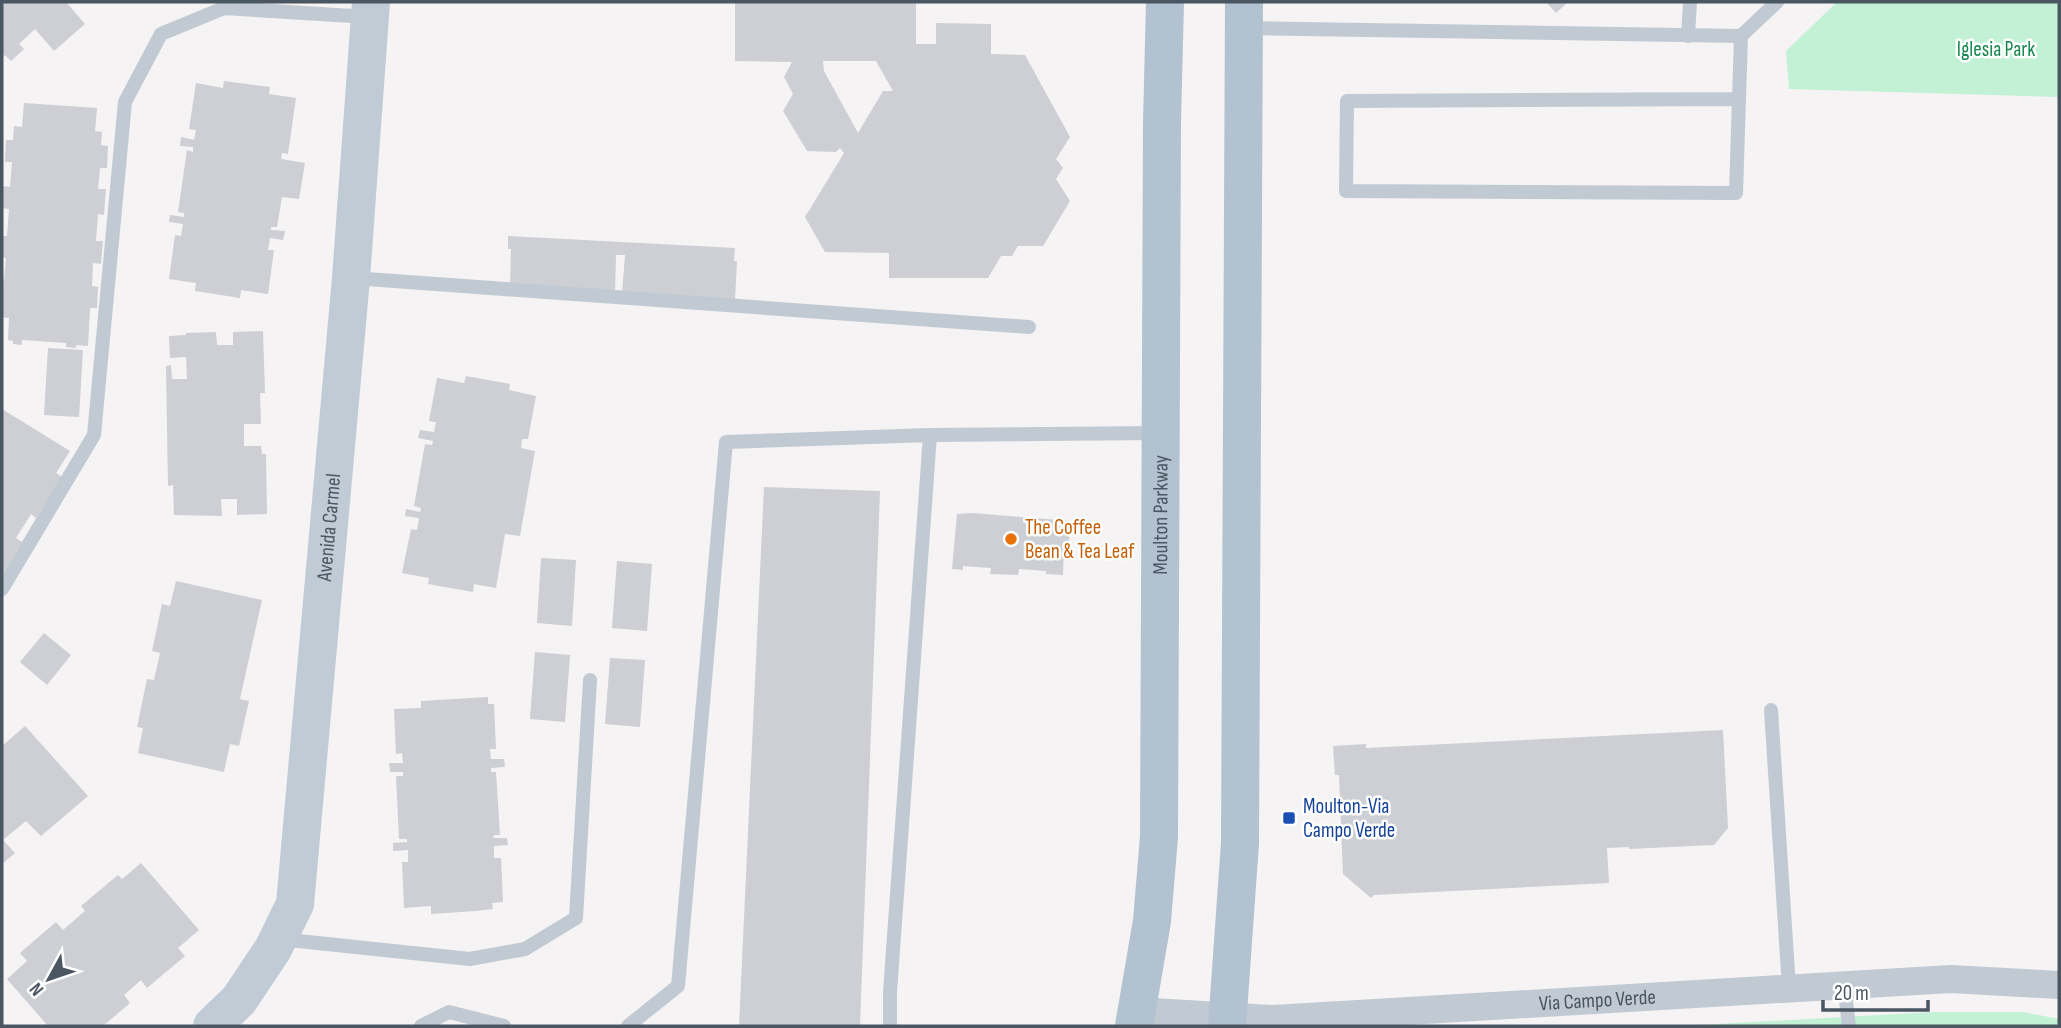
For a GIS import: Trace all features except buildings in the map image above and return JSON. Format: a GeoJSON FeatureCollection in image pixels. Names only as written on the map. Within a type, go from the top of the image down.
{"type":"FeatureCollection","features":[{"type":"Feature","properties":{"kind":"main road","name":"Moulton Parkway"},"geometry":{"type":"LineString","coordinates":[[1135,1018],[1152,921],[1159,837],[1165,2]]}},
{"type":"Feature","properties":{"kind":"main road"},"geometry":{"type":"LineString","coordinates":[[1228,1022],[1240,843],[1244,15]]}},
{"type":"Feature","properties":{"kind":"street","name":"Avenida Carmel"},"geometry":{"type":"LineString","coordinates":[[212,1026],[239,1000],[273,950],[295,904],[351,278],[371,10]]}},
{"type":"Feature","properties":{"kind":"street","name":"Via Campo Verde"},"geometry":{"type":"LineString","coordinates":[[1135,1018],[1228,1022],[1273,1020],[1951,979],[2059,985]]}},
{"type":"Feature","properties":{"kind":"lane"},"geometry":{"type":"LineString","coordinates":[[1688,36],[1690,2]]}},
{"type":"Feature","properties":{"kind":"lane"},"geometry":{"type":"LineString","coordinates":[[1244,15],[1688,36],[1741,36],[1777,2]]}},
{"type":"Feature","properties":{"kind":"lane"},"geometry":{"type":"LineString","coordinates":[[2,589],[94,435],[125,102],[161,34],[224,8],[371,10]]}},
{"type":"Feature","properties":{"kind":"lane"},"geometry":{"type":"LineString","coordinates":[[1739,99],[1347,101],[1346,191],[1736,193],[1739,99],[1741,36]]}},
{"type":"Feature","properties":{"kind":"lane"},"geometry":{"type":"LineString","coordinates":[[351,278],[1028,327]]}},
{"type":"Feature","properties":{"kind":"lane"},"geometry":{"type":"LineString","coordinates":[[628,1026],[678,986],[726,442],[930,435],[1160,433]]}},
{"type":"Feature","properties":{"kind":"lane"},"geometry":{"type":"LineString","coordinates":[[890,1026],[890,992],[930,435]]}},
{"type":"Feature","properties":{"kind":"lane"},"geometry":{"type":"LineString","coordinates":[[278,939],[470,959],[525,949],[576,918],[590,680]]}},
{"type":"Feature","properties":{"kind":"lane"},"geometry":{"type":"LineString","coordinates":[[1771,710],[1789,988]]}},
{"type":"Feature","properties":{"kind":"lane"},"geometry":{"type":"LineString","coordinates":[[1844,985],[1849,1026]]}},
{"type":"Feature","properties":{"kind":"lane"},"geometry":{"type":"LineString","coordinates":[[421,1026],[449,1012],[504,1026]]}},
{"type":"Feature","properties":{"kind":"green space","name":"Iglesia Park"},"geometry":{"type":"Polygon","coordinates":[[[1837,2],[2059,2],[2059,97],[1789,89],[1786,51],[1837,2]]]}},
{"type":"Feature","properties":{"kind":"green space"},"geometry":{"type":"Polygon","coordinates":[[[1935,1012],[2023,1012],[2059,1019],[2059,1026],[1681,1026],[1935,1012]]]}},
{"type":"Feature","properties":{"kind":"place","name":"The Coffee Bean & Tea Leaf"},"geometry":{"type":"Point","coordinates":[1011,539]}},
{"type":"Feature","properties":{"kind":"place","name":"Moulton-Via Campo Verde"},"geometry":{"type":"Point","coordinates":[1289,818]}}]}
